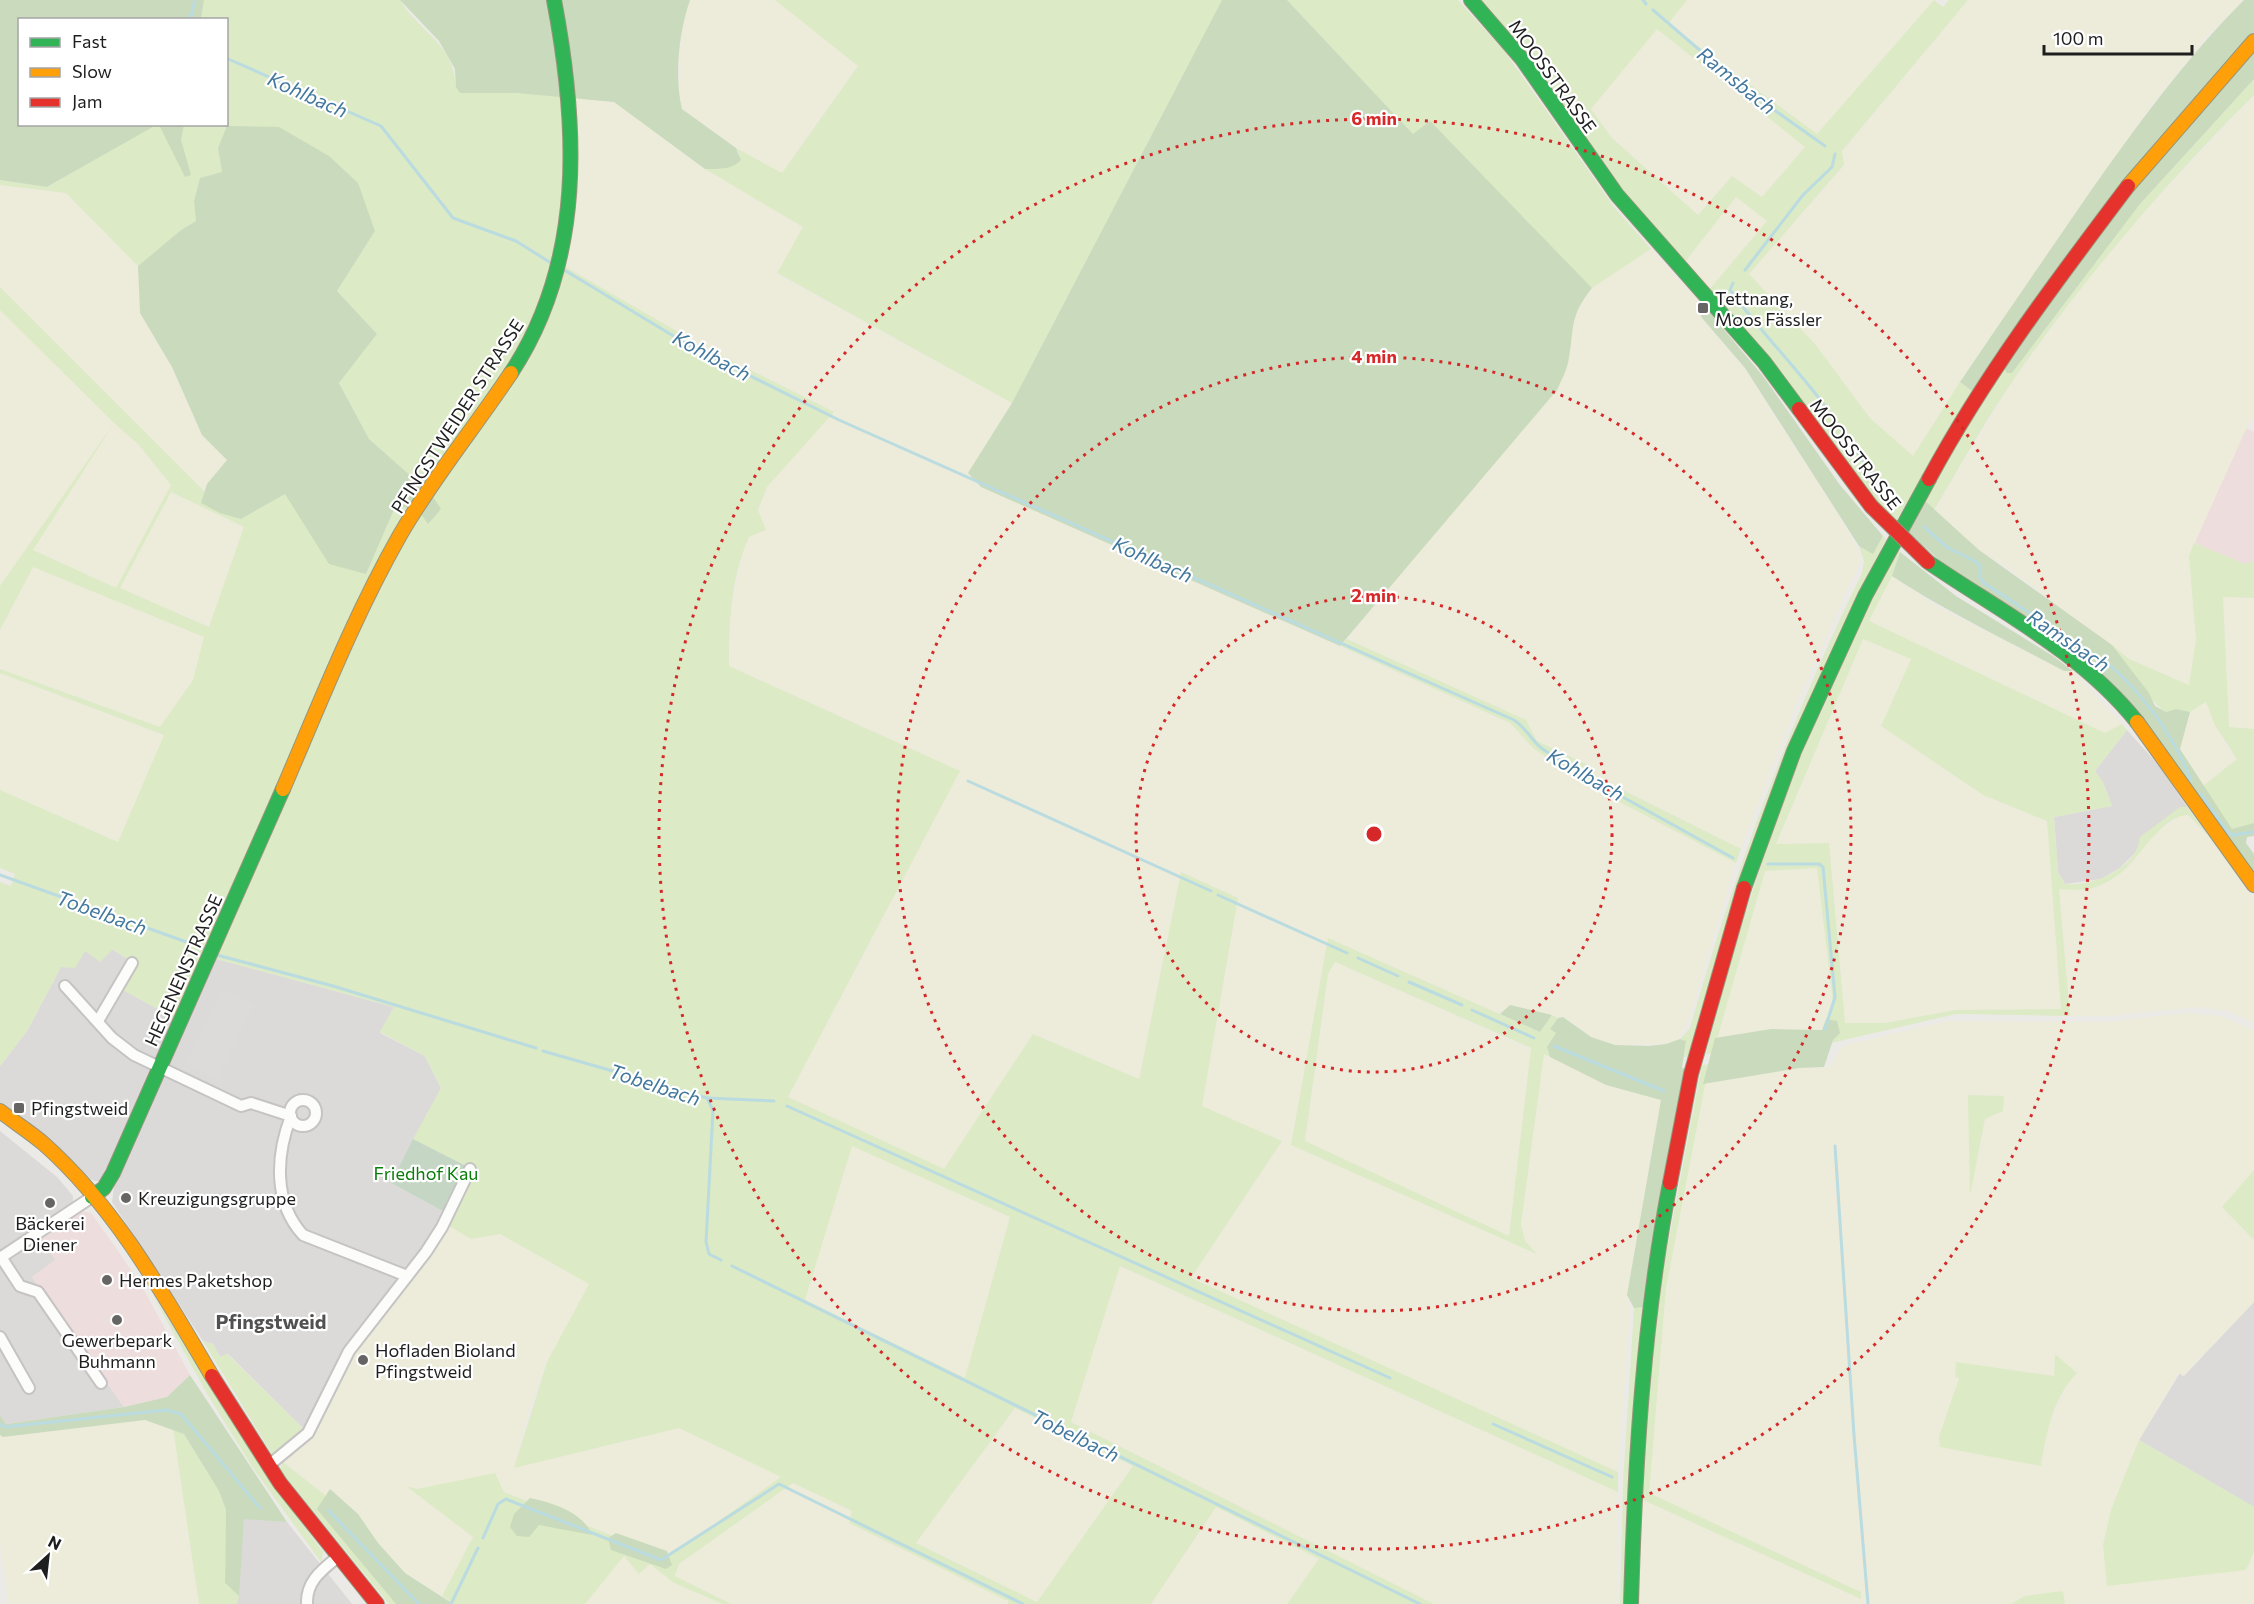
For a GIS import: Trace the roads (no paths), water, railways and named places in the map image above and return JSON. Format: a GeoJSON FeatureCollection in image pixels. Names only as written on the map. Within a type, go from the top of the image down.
{"type":"FeatureCollection","features":[{"type":"Feature","properties":{"kind":"street","name":"PFINGSTWEIDER STRASSE"},"geometry":{"type":"LineString","coordinates":[[239,888],[339,662],[393,549],[432,485],[522,356],[552,293],[566,226],[570,154],[563,44],[554,0]]}},
{"type":"Feature","properties":{"kind":"street","name":"MOOSSTRASSE"},"geometry":{"type":"LineString","coordinates":[[1471,0],[1522,59],[1617,195],[1764,362],[1871,506],[1928,562],[2070,655],[2106,685],[2156,744],[2254,885]]}},
{"type":"Feature","properties":{"kind":"street"},"geometry":{"type":"LineString","coordinates":[[1631,1604],[1634,1486],[1642,1370],[1659,1239],[1673,1164],[1716,979],[1745,885],[1781,787],[1820,691],[1872,582],[1931,471],[1979,393],[2024,324],[2101,219],[2190,111],[2254,41]]}},
{"type":"Feature","properties":{"kind":"street","name":"HEGENENSTRASSE"},"geometry":{"type":"LineString","coordinates":[[92,1197],[104,1188],[113,1173],[239,888]]}},
{"type":"Feature","properties":{"kind":"street"},"geometry":{"type":"LineString","coordinates":[[98,1021],[132,963]]}},
{"type":"Feature","properties":{"kind":"street"},"geometry":{"type":"LineString","coordinates":[[65,986],[112,1038],[134,1055],[161,1068]]}},
{"type":"Feature","properties":{"kind":"street","name":"HEGENENSTRASSE"},"geometry":{"type":"LineString","coordinates":[[161,1068],[241,1107],[251,1103],[291,1116],[281,1141],[278,1162],[286,1202],[297,1228],[311,1238],[407,1276]]}},
{"type":"Feature","properties":{"kind":"street"},"geometry":{"type":"LineString","coordinates":[[0,1111],[51,1153],[92,1197],[126,1239],[268,1466],[377,1604]]}},
{"type":"Feature","properties":{"kind":"street"},"geometry":{"type":"LineString","coordinates":[[268,1466],[308,1433],[349,1352],[442,1227],[470,1169]]}},
{"type":"Feature","properties":{"kind":"street"},"geometry":{"type":"LineString","coordinates":[[92,1197],[0,1257],[20,1286],[38,1292],[101,1383]]}},
{"type":"Feature","properties":{"kind":"street"},"geometry":{"type":"LineString","coordinates":[[0,1337],[29,1388]]}},
{"type":"Feature","properties":{"kind":"street"},"geometry":{"type":"LineString","coordinates":[[308,1604],[306,1592],[309,1584],[339,1556]]}},
{"type":"Feature","properties":{"kind":"waterway","name":"Kohlbach"},"geometry":{"type":"LineString","coordinates":[[190,18],[195,0]]}},
{"type":"Feature","properties":{"kind":"waterway","name":"Ramsbach"},"geometry":{"type":"LineString","coordinates":[[1643,0],[1646,4]]}},
{"type":"Feature","properties":{"kind":"waterway","name":"Ramsbach"},"geometry":{"type":"LineString","coordinates":[[1653,10],[1746,90],[1825,146]]}},
{"type":"Feature","properties":{"kind":"waterway","name":"Kohlbach"},"geometry":{"type":"LineString","coordinates":[[228,59],[381,126],[453,218],[516,241],[551,263]]}},
{"type":"Feature","properties":{"kind":"waterway","name":"Ramsbach"},"geometry":{"type":"LineString","coordinates":[[1745,270],[1803,195],[1832,167],[1835,154]]}},
{"type":"Feature","properties":{"kind":"waterway","name":"Kohlbach"},"geometry":{"type":"LineString","coordinates":[[566,271],[690,346],[839,420],[1514,720],[1546,752],[1733,858]]}},
{"type":"Feature","properties":{"kind":"waterway","name":"Ramsbach"},"geometry":{"type":"LineString","coordinates":[[1733,283],[1730,290],[1818,397],[1892,498]]}},
{"type":"Feature","properties":{"kind":"waterway","name":"Ramsbach"},"geometry":{"type":"LineString","coordinates":[[1924,527],[1948,548],[1977,562],[1980,566],[1980,578],[1984,583],[2112,667],[2158,719],[2191,780]]}},
{"type":"Feature","properties":{"kind":"waterway"},"geometry":{"type":"LineString","coordinates":[[968,781],[1211,891]]}},
{"type":"Feature","properties":{"kind":"waterway","name":"Ramsbach"},"geometry":{"type":"LineString","coordinates":[[2201,794],[2232,835],[2254,832]]}},
{"type":"Feature","properties":{"kind":"waterway","name":"Kohlbach"},"geometry":{"type":"LineString","coordinates":[[1768,864],[1819,864],[1823,867],[1835,997],[1825,1029]]}},
{"type":"Feature","properties":{"kind":"waterway","name":"Tobelbach"},"geometry":{"type":"LineString","coordinates":[[0,875],[203,948]]}},
{"type":"Feature","properties":{"kind":"waterway"},"geometry":{"type":"LineString","coordinates":[[1218,895],[1347,953]]}},
{"type":"Feature","properties":{"kind":"waterway","name":"Tobelbach"},"geometry":{"type":"LineString","coordinates":[[217,955],[333,986],[536,1048]]}},
{"type":"Feature","properties":{"kind":"waterway"},"geometry":{"type":"LineString","coordinates":[[1358,958],[1398,976]]}},
{"type":"Feature","properties":{"kind":"waterway"},"geometry":{"type":"LineString","coordinates":[[1409,982],[1462,1005]]}},
{"type":"Feature","properties":{"kind":"waterway"},"geometry":{"type":"LineString","coordinates":[[1472,1010],[1534,1038]]}},
{"type":"Feature","properties":{"kind":"waterway"},"geometry":{"type":"LineString","coordinates":[[1554,1046],[1664,1091]]}},
{"type":"Feature","properties":{"kind":"waterway","name":"Tobelbach"},"geometry":{"type":"LineString","coordinates":[[543,1051],[707,1098],[713,1110],[706,1242],[709,1254],[721,1260]]}},
{"type":"Feature","properties":{"kind":"waterway"},"geometry":{"type":"LineString","coordinates":[[707,1098],[774,1101]]}},
{"type":"Feature","properties":{"kind":"waterway"},"geometry":{"type":"LineString","coordinates":[[787,1106],[1390,1378]]}},
{"type":"Feature","properties":{"kind":"waterway"},"geometry":{"type":"LineString","coordinates":[[1835,1146],[1854,1435],[1868,1604]]}},
{"type":"Feature","properties":{"kind":"waterway","name":"Tobelbach"},"geometry":{"type":"LineString","coordinates":[[732,1266],[1420,1604]]}},
{"type":"Feature","properties":{"kind":"waterway"},"geometry":{"type":"LineString","coordinates":[[0,1424],[4,1427],[166,1410],[181,1414],[260,1508]]}},
{"type":"Feature","properties":{"kind":"waterway"},"geometry":{"type":"LineString","coordinates":[[1493,1424],[1612,1477]]}},
{"type":"Feature","properties":{"kind":"waterway"},"geometry":{"type":"LineString","coordinates":[[483,1538],[498,1504],[506,1499],[661,1560],[779,1484],[1023,1604]]}},
{"type":"Feature","properties":{"kind":"waterway"},"geometry":{"type":"LineString","coordinates":[[328,1510],[419,1604]]}},
{"type":"Feature","properties":{"kind":"waterway"},"geometry":{"type":"LineString","coordinates":[[451,1604],[478,1548]]}},
{"type":"Feature","properties":{"kind":"place","name":"Tettnang, Moos Fässler"},"geometry":{"type":"Point","coordinates":[1703,308]}},
{"type":"Feature","properties":{"kind":"place","name":"Pfingstweid"},"geometry":{"type":"Point","coordinates":[19,1108]}},
{"type":"Feature","properties":{"kind":"place","name":"Kreuzigungsgruppe"},"geometry":{"type":"Point","coordinates":[126,1198]}},
{"type":"Feature","properties":{"kind":"place","name":"Bäckerei Diener"},"geometry":{"type":"Point","coordinates":[50,1203]}},
{"type":"Feature","properties":{"kind":"place","name":"Hermes Paketshop"},"geometry":{"type":"Point","coordinates":[107,1280]}},
{"type":"Feature","properties":{"kind":"place","name":"Gewerbepark Buhmann"},"geometry":{"type":"Point","coordinates":[117,1320]}},
{"type":"Feature","properties":{"kind":"place","name":"Hofladen Bioland Pfingstweid"},"geometry":{"type":"Point","coordinates":[363,1360]}},
{"type":"Feature","properties":{"kind":"district","name":"Pfingstweid"},"geometry":{"type":"Point","coordinates":[271,1321]}},
{"type":"Feature","properties":{"kind":"park label","name":"Friedhof Kau"},"geometry":{"type":"Point","coordinates":[426,1173]}}]}
